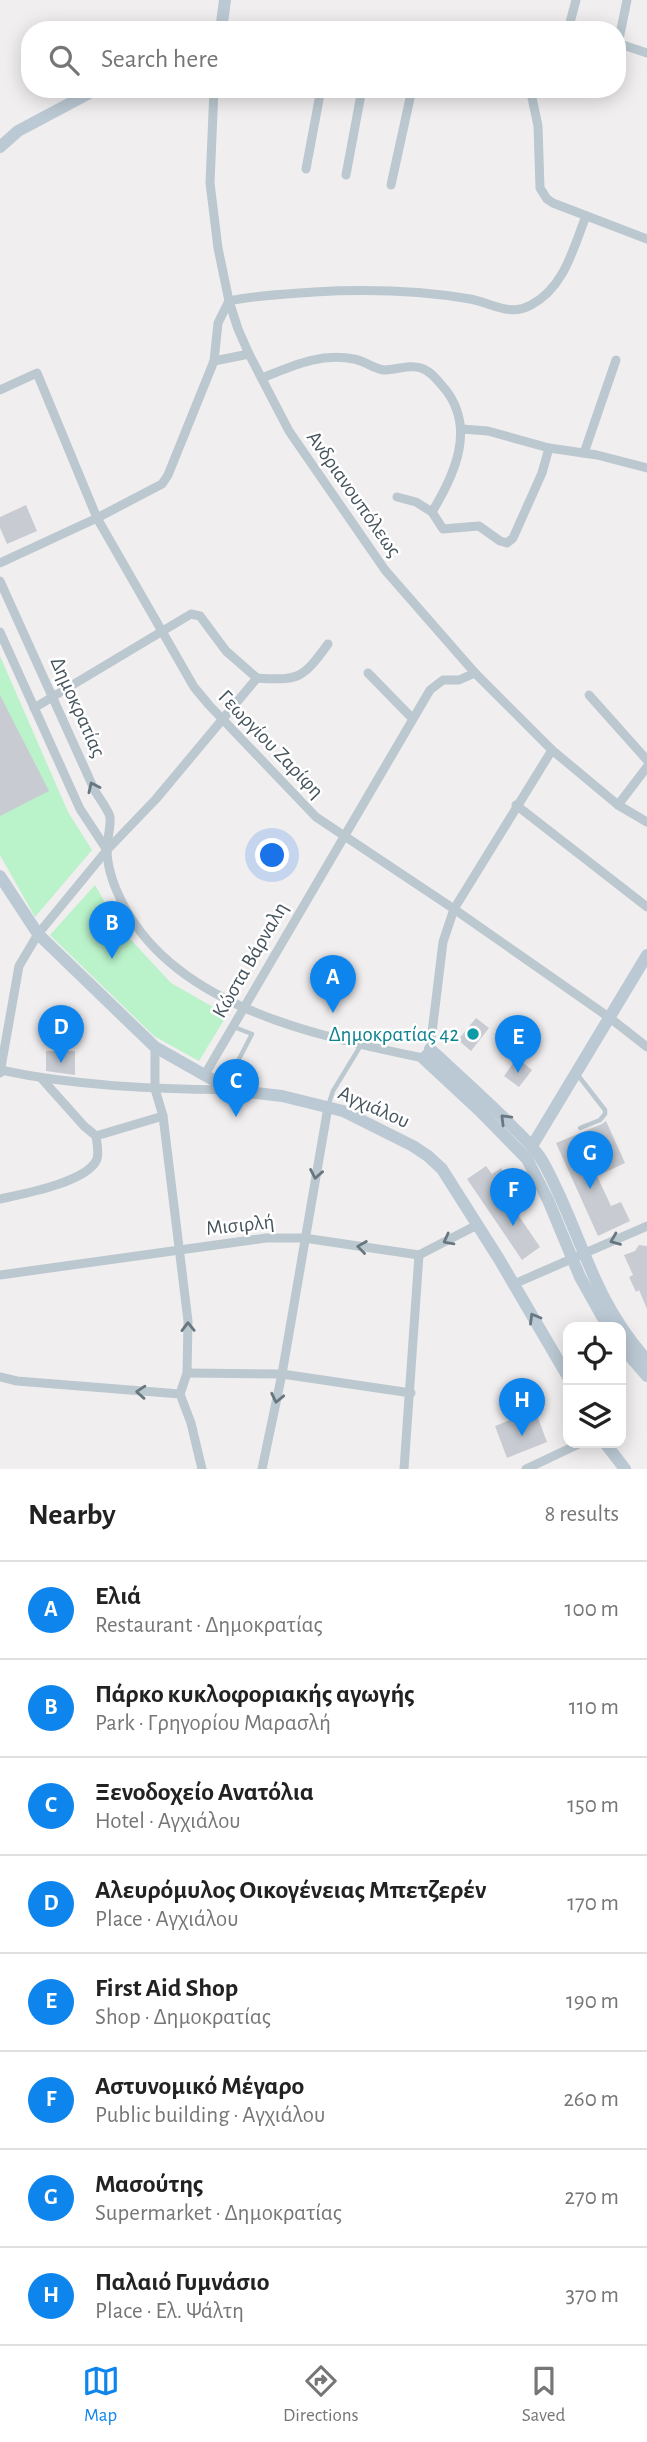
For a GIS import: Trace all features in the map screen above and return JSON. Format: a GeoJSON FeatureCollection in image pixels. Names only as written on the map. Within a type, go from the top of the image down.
{"type":"FeatureCollection","features":[{"type":"Feature","properties":{"kind":"street"},"geometry":{"type":"LineString","coordinates":[[222,21],[225,0]]}},
{"type":"Feature","properties":{"kind":"street"},"geometry":{"type":"LineString","coordinates":[[570,21],[576,0]]}},
{"type":"Feature","properties":{"kind":"street"},"geometry":{"type":"LineString","coordinates":[[623,21],[627,0]]}},
{"type":"Feature","properties":{"kind":"street"},"geometry":{"type":"LineString","coordinates":[[626,46],[647,53]]}},
{"type":"Feature","properties":{"kind":"street"},"geometry":{"type":"LineString","coordinates":[[0,147],[18,131],[80,98]]}},
{"type":"Feature","properties":{"kind":"street","name":"Ανδριανουπόλεως"},"geometry":{"type":"LineString","coordinates":[[214,98],[210,183],[218,248],[229,301],[249,354],[289,431],[385,570],[475,673],[552,750],[618,805],[647,822]]}},
{"type":"Feature","properties":{"kind":"street"},"geometry":{"type":"LineString","coordinates":[[306,169],[319,98]]}},
{"type":"Feature","properties":{"kind":"street"},"geometry":{"type":"LineString","coordinates":[[346,174],[360,98]]}},
{"type":"Feature","properties":{"kind":"street"},"geometry":{"type":"LineString","coordinates":[[391,185],[410,98]]}},
{"type":"Feature","properties":{"kind":"street"},"geometry":{"type":"LineString","coordinates":[[533,98],[538,126],[540,188],[547,199],[647,239]]}},
{"type":"Feature","properties":{"kind":"street"},"geometry":{"type":"LineString","coordinates":[[0,563],[97,519],[156,489],[164,482],[214,361],[218,323],[229,301],[268,295],[376,289],[447,295],[480,301],[500,309],[518,310],[539,300],[556,285],[586,216]]}},
{"type":"Feature","properties":{"kind":"street"},"geometry":{"type":"LineString","coordinates":[[214,361],[249,354]]}},
{"type":"Feature","properties":{"kind":"street"},"geometry":{"type":"LineString","coordinates":[[262,378],[294,365],[334,356],[364,361],[385,370],[414,366],[425,369],[448,393],[458,411],[461,429],[457,463],[432,512]]}},
{"type":"Feature","properties":{"kind":"street"},"geometry":{"type":"LineString","coordinates":[[584,453],[616,360]]}},
{"type":"Feature","properties":{"kind":"street","name":"Γεωργίου Ζαρίφη"},"geometry":{"type":"LineString","coordinates":[[0,390],[37,373],[97,519],[194,687],[299,800],[316,817],[454,909],[647,1047]]}},
{"type":"Feature","properties":{"kind":"street"},"geometry":{"type":"LineString","coordinates":[[461,429],[488,431],[549,448],[647,468]]}},
{"type":"Feature","properties":{"kind":"street"},"geometry":{"type":"LineString","coordinates":[[397,497],[416,502],[432,512],[443,529],[479,526],[500,541],[508,543],[513,538],[542,472],[549,448]]}},
{"type":"Feature","properties":{"kind":"street","name":"Δημοκρατίας"},"geometry":{"type":"LineString","coordinates":[[0,581],[94,789],[110,815],[107,850],[116,888],[131,919],[149,942],[185,976],[242,1008],[361,1045],[426,1054]]}},
{"type":"Feature","properties":{"kind":"street"},"geometry":{"type":"LineString","coordinates":[[34,708],[191,614],[200,616],[226,651],[257,678],[285,680],[300,676],[328,644]]}},
{"type":"Feature","properties":{"kind":"street","name":"Δημοκρατίας"},"geometry":{"type":"LineString","coordinates":[[0,632],[84,817],[107,850]]}},
{"type":"Feature","properties":{"kind":"street"},"geometry":{"type":"LineString","coordinates":[[368,673],[412,718]]}},
{"type":"Feature","properties":{"kind":"street","name":"Κώστα Βάρναλη"},"geometry":{"type":"LineString","coordinates":[[204,1076],[430,690],[443,680],[460,680],[475,673]]}},
{"type":"Feature","properties":{"kind":"street"},"geometry":{"type":"LineString","coordinates":[[0,1071],[19,964],[38,934],[107,850],[156,799],[257,678]]}},
{"type":"Feature","properties":{"kind":"street"},"geometry":{"type":"LineString","coordinates":[[589,695],[647,760]]}},
{"type":"Feature","properties":{"kind":"street"},"geometry":{"type":"LineString","coordinates":[[426,1054],[443,942],[454,909],[552,750]]}},
{"type":"Feature","properties":{"kind":"street"},"geometry":{"type":"LineString","coordinates":[[618,805],[647,767]]}},
{"type":"Feature","properties":{"kind":"street"},"geometry":{"type":"LineString","coordinates":[[516,805],[647,908]]}},
{"type":"Feature","properties":{"kind":"street"},"geometry":{"type":"LineString","coordinates":[[0,876],[4,892],[38,934],[155,1047],[228,1088]]}},
{"type":"Feature","properties":{"kind":"street"},"geometry":{"type":"LineString","coordinates":[[532,1146],[647,955]]}},
{"type":"Feature","properties":{"kind":"street"},"geometry":{"type":"LineString","coordinates":[[155,1047],[155,1089],[163,1116],[188,1321],[187,1373],[180,1394],[191,1423],[202,1469]]}},
{"type":"Feature","properties":{"kind":"street"},"geometry":{"type":"LineString","coordinates":[[426,1054],[488,1102],[532,1146],[543,1163],[589,1296],[610,1322]]}},
{"type":"Feature","properties":{"kind":"street"},"geometry":{"type":"LineString","coordinates":[[426,1054],[527,1159],[577,1255]]}},
{"type":"Feature","properties":{"kind":"street","name":"Αγχιάλου"},"geometry":{"type":"LineString","coordinates":[[0,1071],[42,1079],[155,1089],[228,1088],[282,1096],[343,1111],[413,1146],[442,1169],[563,1364]]}},
{"type":"Feature","properties":{"kind":"street"},"geometry":{"type":"LineString","coordinates":[[0,1199],[47,1187],[85,1171],[97,1158],[96,1136],[42,1079]]}},
{"type":"Feature","properties":{"kind":"street"},"geometry":{"type":"LineString","coordinates":[[262,1469],[282,1374],[328,1107]]}},
{"type":"Feature","properties":{"kind":"street"},"geometry":{"type":"LineString","coordinates":[[96,1136],[163,1116]]}},
{"type":"Feature","properties":{"kind":"street"},"geometry":{"type":"LineString","coordinates":[[404,1469],[419,1255],[477,1225]]}},
{"type":"Feature","properties":{"kind":"street"},"geometry":{"type":"LineString","coordinates":[[514,1284],[647,1226]]}},
{"type":"Feature","properties":{"kind":"street","name":"Μισιρλή"},"geometry":{"type":"LineString","coordinates":[[0,1275],[267,1238],[304,1238],[419,1255]]}},
{"type":"Feature","properties":{"kind":"street"},"geometry":{"type":"LineString","coordinates":[[626,1342],[647,1360]]}},
{"type":"Feature","properties":{"kind":"street"},"geometry":{"type":"LineString","coordinates":[[626,1345],[647,1377]]}},
{"type":"Feature","properties":{"kind":"street"},"geometry":{"type":"LineString","coordinates":[[187,1373],[282,1374],[411,1393]]}},
{"type":"Feature","properties":{"kind":"street"},"geometry":{"type":"LineString","coordinates":[[0,1377],[17,1381],[180,1394]]}},
{"type":"Feature","properties":{"kind":"street"},"geometry":{"type":"LineString","coordinates":[[526,1469],[570,1448]]}},
{"type":"Feature","properties":{"kind":"street"},"geometry":{"type":"LineString","coordinates":[[609,1448],[625,1469]]}},
{"type":"Feature","properties":{"kind":"lane"},"geometry":{"type":"LineString","coordinates":[[228,1088],[252,1034],[231,1026]]}},
{"type":"Feature","properties":{"kind":"lane"},"geometry":{"type":"LineString","coordinates":[[328,1107],[333,1091],[361,1045]]}},
{"type":"Feature","properties":{"kind":"lane"},"geometry":{"type":"LineString","coordinates":[[577,1074],[605,1110],[600,1120],[580,1128]]}},
{"type":"Feature","properties":{"kind":"green space"},"geometry":{"type":"Polygon","coordinates":[[[0,656],[68,812],[92,850],[35,917],[0,855],[0,656]]]}},
{"type":"Feature","properties":{"kind":"green space"},"geometry":{"type":"Polygon","coordinates":[[[95,885],[119,927],[171,983],[227,1015],[199,1061],[154,1036],[50,935],[95,885]]]}},
{"type":"Feature","properties":{"kind":"building"},"geometry":{"type":"Polygon","coordinates":[[[26,505],[37,531],[7,544],[0,528],[0,517],[26,505]]]}},
{"type":"Feature","properties":{"kind":"building"},"geometry":{"type":"Polygon","coordinates":[[[0,695],[49,791],[0,816],[0,695]]]}},
{"type":"Feature","properties":{"kind":"building","name":"Δημοκρατίας 42"},"geometry":{"type":"Polygon","coordinates":[[[476,1018],[489,1028],[471,1051],[458,1040],[476,1018]]]}},
{"type":"Feature","properties":{"kind":"building"},"geometry":{"type":"Polygon","coordinates":[[[46,1051],[75,1051],[75,1075],[46,1071],[46,1051]]]}},
{"type":"Feature","properties":{"kind":"building"},"geometry":{"type":"Polygon","coordinates":[[[517,1058],[532,1070],[519,1087],[504,1076],[517,1058]]]}},
{"type":"Feature","properties":{"kind":"building"},"geometry":{"type":"Polygon","coordinates":[[[606,1121],[625,1163],[597,1176],[611,1206],[621,1202],[630,1221],[598,1236],[556,1143],[606,1121]]]}},
{"type":"Feature","properties":{"kind":"building"},"geometry":{"type":"Polygon","coordinates":[[[486,1166],[492,1174],[501,1168],[521,1199],[512,1206],[540,1247],[522,1260],[467,1179],[486,1166]]]}},
{"type":"Feature","properties":{"kind":"building"},"geometry":{"type":"Polygon","coordinates":[[[639,1245],[647,1246],[647,1309],[639,1290],[636,1292],[629,1277],[633,1275],[624,1255],[635,1251],[639,1245]]]}},
{"type":"Feature","properties":{"kind":"building"},"geometry":{"type":"Polygon","coordinates":[[[535,1410],[547,1442],[507,1458],[495,1426],[535,1410]]]}},
{"type":"Feature","properties":{"kind":"place","name":"Πάρκο κυκλοφοριακής αγωγής"},"geometry":{"type":"Point","coordinates":[112,959]}},
{"type":"Feature","properties":{"kind":"place","name":"Ελιά"},"geometry":{"type":"Point","coordinates":[333,1013]}},
{"type":"Feature","properties":{"kind":"place","name":"Δημοκρατίας 42"},"geometry":{"type":"Point","coordinates":[473,1034]}},
{"type":"Feature","properties":{"kind":"place","name":"Αλευρόμυλος Οικογένειας Μπετζερέν"},"geometry":{"type":"Point","coordinates":[61,1063]}},
{"type":"Feature","properties":{"kind":"place","name":"First Aid Shop"},"geometry":{"type":"Point","coordinates":[518,1073]}},
{"type":"Feature","properties":{"kind":"place","name":"Ξενοδοχείο Ανατόλια"},"geometry":{"type":"Point","coordinates":[236,1117]}},
{"type":"Feature","properties":{"kind":"place","name":"Μασούτης"},"geometry":{"type":"Point","coordinates":[590,1189]}},
{"type":"Feature","properties":{"kind":"place","name":"Αστυνομικό Μέγαρο"},"geometry":{"type":"Point","coordinates":[513,1226]}},
{"type":"Feature","properties":{"kind":"place","name":"Παλαιό Γυμνάσιο"},"geometry":{"type":"Point","coordinates":[522,1436]}}]}
